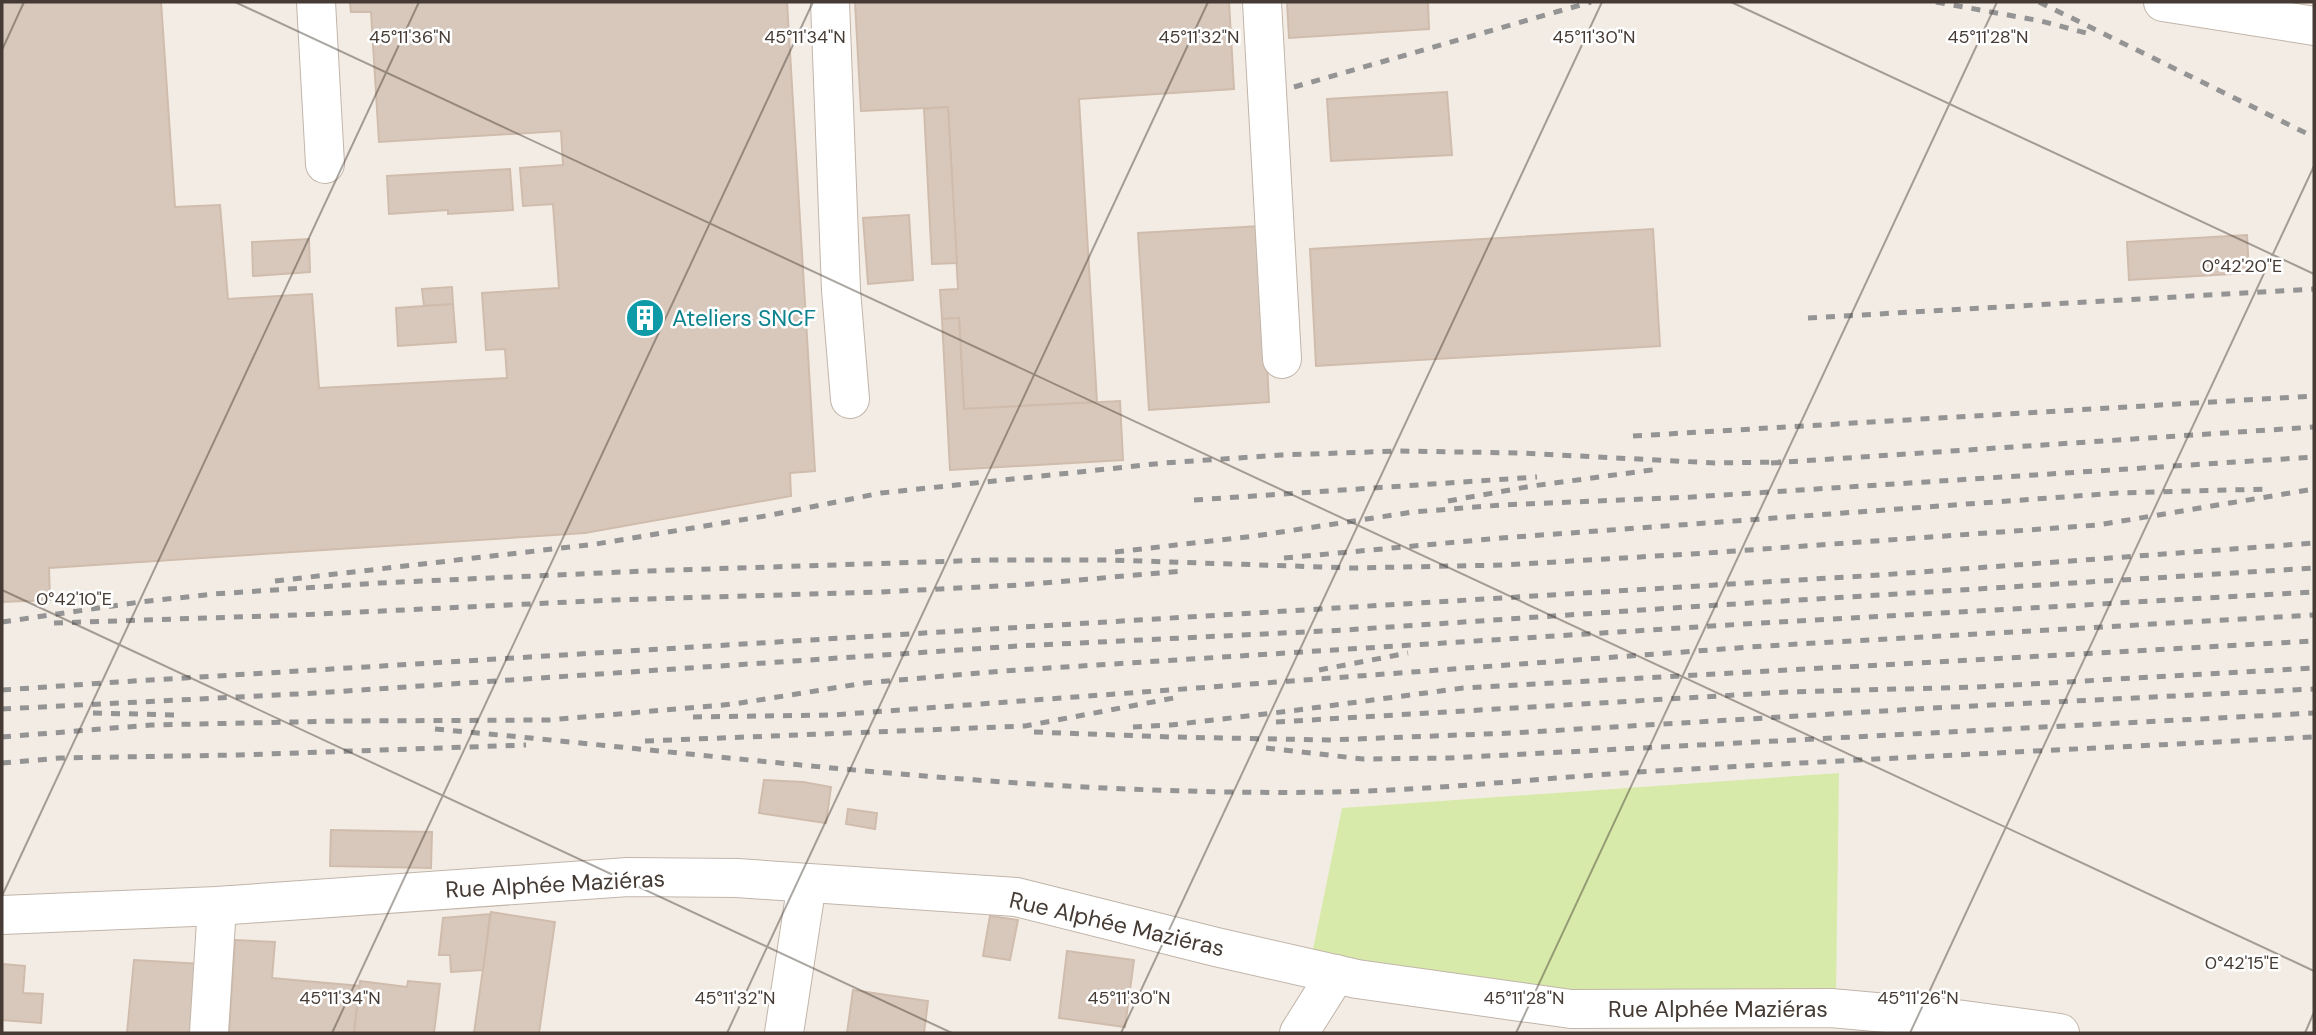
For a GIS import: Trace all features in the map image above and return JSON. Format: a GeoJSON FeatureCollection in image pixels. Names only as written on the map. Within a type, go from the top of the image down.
{"type":"FeatureCollection","features":[{"type":"Feature","properties":{"kind":"street"},"geometry":{"type":"LineString","coordinates":[[316,2],[325,164]]}},
{"type":"Feature","properties":{"kind":"street"},"geometry":{"type":"LineString","coordinates":[[830,2],[841,290],[850,399]]}},
{"type":"Feature","properties":{"kind":"street"},"geometry":{"type":"LineString","coordinates":[[1262,2],[1282,359]]}},
{"type":"Feature","properties":{"kind":"street"},"geometry":{"type":"LineString","coordinates":[[2163,2],[2314,26]]}},
{"type":"Feature","properties":{"kind":"street","name":"Rue Alphée Maziéras"},"geometry":{"type":"LineString","coordinates":[[2,915],[218,906],[628,877],[737,878],[1016,897],[1357,979],[1571,1009],[1831,1008],[1964,1020],[2060,1033]]}},
{"type":"Feature","properties":{"kind":"street"},"geometry":{"type":"LineString","coordinates":[[784,1033],[807,883]]}},
{"type":"Feature","properties":{"kind":"street"},"geometry":{"type":"LineString","coordinates":[[209,1033],[218,906]]}},
{"type":"Feature","properties":{"kind":"street"},"geometry":{"type":"LineString","coordinates":[[1299,1033],[1336,974]]}},
{"type":"Feature","properties":{"kind":"green space"},"geometry":{"type":"Polygon","coordinates":[[[1839,773],[1836,995],[1574,994],[1312,954],[1342,808],[1839,773]]]}},
{"type":"Feature","properties":{"kind":"building","name":"Ateliers SNCF"},"geometry":{"type":"Polygon","coordinates":[[[2,2],[161,2],[175,207],[220,205],[228,299],[312,294],[319,388],[507,378],[505,349],[486,350],[482,293],[559,288],[553,204],[523,206],[520,168],[563,165],[561,131],[379,142],[371,12],[351,12],[350,2],[787,2],[815,471],[790,473],[791,496],[585,533],[49,568],[50,600],[2,602],[2,2]]]}},
{"type":"Feature","properties":{"kind":"building"},"geometry":{"type":"Polygon","coordinates":[[[855,2],[1229,2],[1234,89],[1079,99],[1097,402],[964,409],[959,318],[942,319],[940,290],[958,289],[948,107],[861,111],[855,2]]]}},
{"type":"Feature","properties":{"kind":"building"},"geometry":{"type":"Polygon","coordinates":[[[1287,2],[1428,2],[1429,29],[1289,38],[1287,2]]]}},
{"type":"Feature","properties":{"kind":"building"},"geometry":{"type":"Polygon","coordinates":[[[1447,92],[1452,155],[1331,161],[1327,99],[1447,92]]]}},
{"type":"Feature","properties":{"kind":"building"},"geometry":{"type":"Polygon","coordinates":[[[948,107],[957,263],[932,264],[924,109],[948,107]]]}},
{"type":"Feature","properties":{"kind":"building"},"geometry":{"type":"Polygon","coordinates":[[[510,169],[513,210],[389,214],[387,176],[510,169]]]}},
{"type":"Feature","properties":{"kind":"building"},"geometry":{"type":"Polygon","coordinates":[[[909,215],[913,280],[868,284],[863,218],[909,215]]]}},
{"type":"Feature","properties":{"kind":"building"},"geometry":{"type":"Polygon","coordinates":[[[1260,226],[1269,402],[1149,410],[1138,233],[1260,226]]]}},
{"type":"Feature","properties":{"kind":"building"},"geometry":{"type":"Polygon","coordinates":[[[1653,229],[1660,346],[1316,366],[1310,249],[1653,229]]]}},
{"type":"Feature","properties":{"kind":"building"},"geometry":{"type":"Polygon","coordinates":[[[2247,235],[2249,273],[2129,280],[2127,242],[2247,235]]]}},
{"type":"Feature","properties":{"kind":"building"},"geometry":{"type":"Polygon","coordinates":[[[309,239],[310,272],[253,276],[252,242],[309,239]]]}},
{"type":"Feature","properties":{"kind":"building"},"geometry":{"type":"Polygon","coordinates":[[[452,287],[453,304],[424,306],[422,289],[452,287]]]}},
{"type":"Feature","properties":{"kind":"building"},"geometry":{"type":"Polygon","coordinates":[[[453,304],[456,342],[398,346],[396,308],[453,304]]]}},
{"type":"Feature","properties":{"kind":"building"},"geometry":{"type":"Polygon","coordinates":[[[959,318],[964,409],[1120,401],[1123,460],[950,470],[942,319],[959,318]]]}},
{"type":"Feature","properties":{"kind":"building"},"geometry":{"type":"Polygon","coordinates":[[[764,780],[831,787],[826,823],[759,813],[764,780]]]}},
{"type":"Feature","properties":{"kind":"building"},"geometry":{"type":"Polygon","coordinates":[[[848,809],[877,813],[875,829],[846,824],[848,809]]]}},
{"type":"Feature","properties":{"kind":"building"},"geometry":{"type":"Polygon","coordinates":[[[331,830],[432,832],[431,868],[330,866],[331,830]]]}},
{"type":"Feature","properties":{"kind":"building"},"geometry":{"type":"Polygon","coordinates":[[[491,912],[555,922],[539,1033],[474,1033],[491,912]]]}},
{"type":"Feature","properties":{"kind":"building"},"geometry":{"type":"Polygon","coordinates":[[[490,914],[483,970],[451,972],[450,955],[439,955],[443,918],[490,914]]]}},
{"type":"Feature","properties":{"kind":"building"},"geometry":{"type":"Polygon","coordinates":[[[990,916],[1018,920],[1010,960],[983,956],[990,916]]]}},
{"type":"Feature","properties":{"kind":"building"},"geometry":{"type":"Polygon","coordinates":[[[235,940],[275,942],[272,978],[360,986],[354,1033],[229,1033],[235,940]]]}},
{"type":"Feature","properties":{"kind":"building"},"geometry":{"type":"Polygon","coordinates":[[[1067,951],[1134,960],[1125,1027],[1059,1018],[1067,951]]]}},
{"type":"Feature","properties":{"kind":"building"},"geometry":{"type":"Polygon","coordinates":[[[134,960],[202,964],[198,1033],[127,1033],[134,960]]]}},
{"type":"Feature","properties":{"kind":"building"},"geometry":{"type":"Polygon","coordinates":[[[2,964],[25,966],[23,993],[43,994],[41,1023],[2,1020],[2,964]]]}},
{"type":"Feature","properties":{"kind":"building"},"geometry":{"type":"Polygon","coordinates":[[[360,981],[407,987],[408,981],[440,984],[434,1033],[354,1033],[360,981]]]}},
{"type":"Feature","properties":{"kind":"building"},"geometry":{"type":"Polygon","coordinates":[[[853,990],[928,1001],[924,1033],[847,1033],[853,990]]]}},
{"type":"Feature","properties":{"kind":"railway"},"geometry":{"type":"LineString","coordinates":[[1294,87],[1591,2]]}},
{"type":"Feature","properties":{"kind":"railway"},"geometry":{"type":"LineString","coordinates":[[1936,2],[2041,21],[2090,34]]}},
{"type":"Feature","properties":{"kind":"railway"},"geometry":{"type":"LineString","coordinates":[[2039,2],[2314,137]]}},
{"type":"Feature","properties":{"kind":"railway"},"geometry":{"type":"LineString","coordinates":[[1808,318],[2314,289]]}},
{"type":"Feature","properties":{"kind":"railway"},"geometry":{"type":"LineString","coordinates":[[1633,436],[2314,396]]}},
{"type":"Feature","properties":{"kind":"railway"},"geometry":{"type":"LineString","coordinates":[[1771,463],[2314,427]]}},
{"type":"Feature","properties":{"kind":"railway"},"geometry":{"type":"LineString","coordinates":[[275,581],[596,544],[771,515],[881,493],[1164,463],[1399,451],[1520,453],[1715,463],[1781,462]]}},
{"type":"Feature","properties":{"kind":"railway"},"geometry":{"type":"LineString","coordinates":[[1115,552],[1255,536],[1413,512],[1501,505],[1692,497],[2314,457]]}},
{"type":"Feature","properties":{"kind":"railway"},"geometry":{"type":"LineString","coordinates":[[1448,501],[1532,486],[1659,469]]}},
{"type":"Feature","properties":{"kind":"railway"},"geometry":{"type":"LineString","coordinates":[[1194,500],[1537,477]]}},
{"type":"Feature","properties":{"kind":"railway"},"geometry":{"type":"LineString","coordinates":[[1284,558],[1501,538],[2118,493],[2268,489]]}},
{"type":"Feature","properties":{"kind":"railway"},"geometry":{"type":"LineString","coordinates":[[2,622],[214,594],[379,583],[645,571],[989,560],[1111,560],[1352,568],[1504,565],[2098,525],[2314,489]]}},
{"type":"Feature","properties":{"kind":"railway"},"geometry":{"type":"LineString","coordinates":[[2,690],[1880,575],[2314,543]]}},
{"type":"Feature","properties":{"kind":"railway"},"geometry":{"type":"LineString","coordinates":[[2,709],[316,693],[1018,646],[1345,630],[2314,568]]}},
{"type":"Feature","properties":{"kind":"railway"},"geometry":{"type":"LineString","coordinates":[[54,623],[879,592],[1020,585],[1183,571]]}},
{"type":"Feature","properties":{"kind":"railway"},"geometry":{"type":"LineString","coordinates":[[2,737],[151,725],[549,720],[734,704],[865,683],[1002,671],[1744,624],[2314,592]]}},
{"type":"Feature","properties":{"kind":"railway"},"geometry":{"type":"LineString","coordinates":[[693,717],[832,715],[1764,646],[2314,615]]}},
{"type":"Feature","properties":{"kind":"railway"},"geometry":{"type":"LineString","coordinates":[[1133,727],[1290,711],[1463,688],[2314,641]]}},
{"type":"Feature","properties":{"kind":"railway"},"geometry":{"type":"LineString","coordinates":[[1319,670],[1408,653]]}},
{"type":"Feature","properties":{"kind":"railway"},"geometry":{"type":"LineString","coordinates":[[1276,722],[1787,692],[1976,687],[2314,668]]}},
{"type":"Feature","properties":{"kind":"railway"},"geometry":{"type":"LineString","coordinates":[[1034,732],[1329,740],[1512,733],[2314,689]]}},
{"type":"Feature","properties":{"kind":"railway"},"geometry":{"type":"LineString","coordinates":[[645,741],[1025,726],[1174,698]]}},
{"type":"Feature","properties":{"kind":"railway"},"geometry":{"type":"LineString","coordinates":[[93,713],[177,715]]}},
{"type":"Feature","properties":{"kind":"railway"},"geometry":{"type":"LineString","coordinates":[[1266,748],[1363,759],[1449,758],[2314,713]]}},
{"type":"Feature","properties":{"kind":"railway"},"geometry":{"type":"LineString","coordinates":[[435,729],[995,781],[1220,792],[1374,791],[1672,770],[2314,737]]}},
{"type":"Feature","properties":{"kind":"railway"},"geometry":{"type":"LineString","coordinates":[[2,763],[60,758],[526,745]]}},
{"type":"Feature","properties":{"kind":"place","name":"Ateliers SNCF"},"geometry":{"type":"Point","coordinates":[645,318]}}]}
